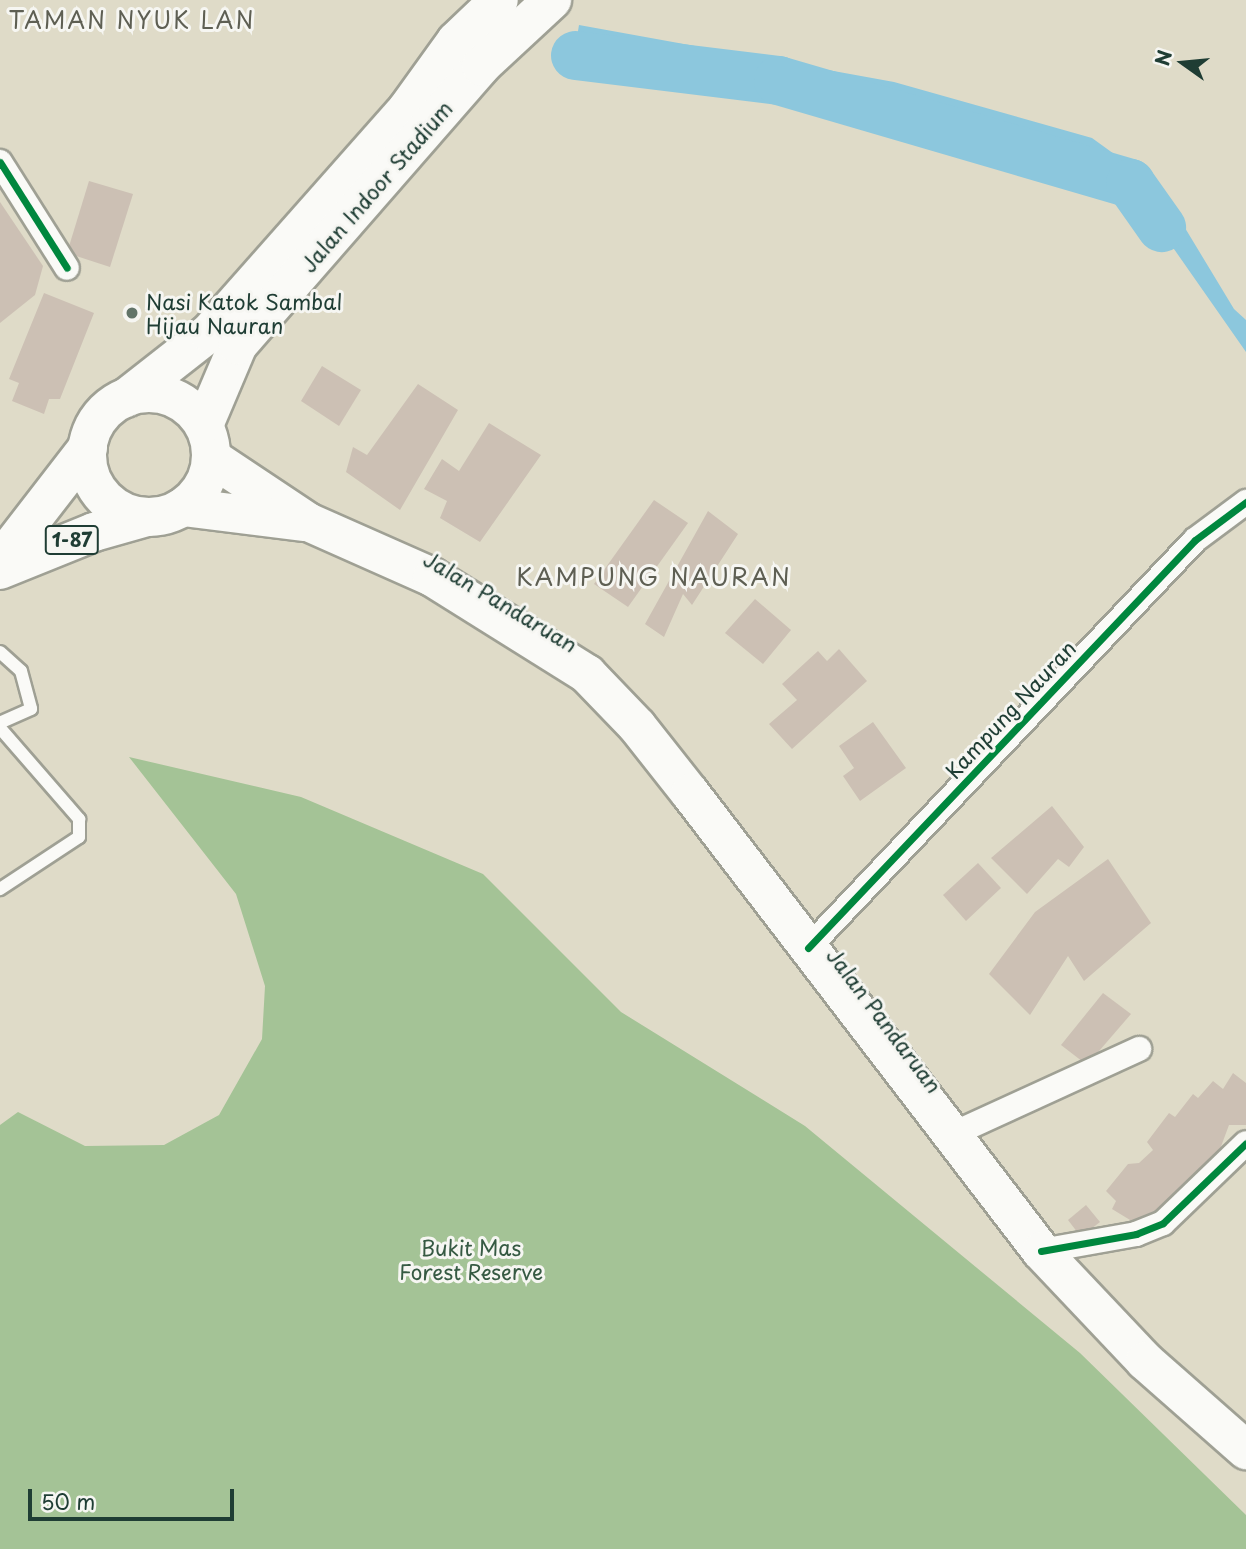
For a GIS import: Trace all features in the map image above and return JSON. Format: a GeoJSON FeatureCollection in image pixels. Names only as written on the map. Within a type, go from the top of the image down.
{"type":"FeatureCollection","features":[{"type":"Feature","properties":{"kind":"main road","name":"Jalan Indoor Stadium"},"geometry":{"type":"LineString","coordinates":[[126,398],[209,332],[407,109],[456,41],[499,0]]}},
{"type":"Feature","properties":{"kind":"main road","name":"Jalan Indoor Stadium"},"geometry":{"type":"LineString","coordinates":[[208,441],[238,345],[481,66],[552,0]]}},
{"type":"Feature","properties":{"kind":"main road"},"geometry":{"type":"LineString","coordinates":[[148,393],[170,396],[190,407],[208,441],[198,494],[184,507],[147,517],[127,513],[103,495],[89,468],[88,447],[94,426],[107,409],[126,398],[148,393]]}},
{"type":"Feature","properties":{"kind":"main road","name":"Jalan Pandaruan"},"geometry":{"type":"LineString","coordinates":[[208,441],[308,522],[432,577],[587,674],[638,726],[1041,1251],[1145,1360],[1246,1450]]}},
{"type":"Feature","properties":{"kind":"main road","name":"1-87"},"geometry":{"type":"LineString","coordinates":[[0,561],[88,447]]}},
{"type":"Feature","properties":{"kind":"main road","name":"Jalan Pandaruan"},"geometry":{"type":"LineString","coordinates":[[184,507],[308,522]]}},
{"type":"Feature","properties":{"kind":"main road","name":"1-87"},"geometry":{"type":"LineString","coordinates":[[0,570],[94,532],[147,517]]}},
{"type":"Feature","properties":{"kind":"street"},"geometry":{"type":"LineString","coordinates":[[0,162],[67,268]]}},
{"type":"Feature","properties":{"kind":"street","name":"Kampung Nauran"},"geometry":{"type":"LineString","coordinates":[[808,948],[1195,540],[1246,502]]}},
{"type":"Feature","properties":{"kind":"street"},"geometry":{"type":"LineString","coordinates":[[951,1135],[1139,1049]]}},
{"type":"Feature","properties":{"kind":"street"},"geometry":{"type":"LineString","coordinates":[[1041,1251],[1136,1234],[1163,1223],[1246,1143]]}},
{"type":"Feature","properties":{"kind":"lane"},"geometry":{"type":"LineString","coordinates":[[0,652],[21,671],[32,709],[0,725],[79,819],[79,836],[0,889]]}},
{"type":"Feature","properties":{"kind":"green space","name":"Bukit Mas Forest Reserve"},"geometry":{"type":"Polygon","coordinates":[[[129,757],[301,797],[483,874],[621,1012],[805,1126],[1080,1353],[1246,1515],[1246,1549],[0,1549],[0,1125],[18,1112],[85,1146],[164,1145],[219,1115],[262,1039],[265,986],[236,894],[129,757]]]}},
{"type":"Feature","properties":{"kind":"water"},"geometry":{"type":"Polygon","coordinates":[[[579,25],[894,82],[1092,138],[1139,172],[1182,223],[1234,309],[1246,320],[1246,352],[1167,239],[1113,175],[1076,148],[575,49],[579,25]]]}},
{"type":"Feature","properties":{"kind":"building"},"geometry":{"type":"Polygon","coordinates":[[[89,181],[133,194],[110,267],[67,253],[89,181]]]}},
{"type":"Feature","properties":{"kind":"building"},"geometry":{"type":"Polygon","coordinates":[[[0,202],[43,266],[35,295],[0,323],[0,202]]]}},
{"type":"Feature","properties":{"kind":"building"},"geometry":{"type":"Polygon","coordinates":[[[44,293],[94,313],[60,399],[49,399],[44,414],[12,401],[19,383],[9,379],[44,293]]]}},
{"type":"Feature","properties":{"kind":"building"},"geometry":{"type":"Polygon","coordinates":[[[322,366],[361,390],[339,426],[301,401],[322,366]]]}},
{"type":"Feature","properties":{"kind":"building"},"geometry":{"type":"Polygon","coordinates":[[[418,384],[458,410],[400,510],[346,472],[353,447],[367,455],[418,384]]]}},
{"type":"Feature","properties":{"kind":"building"},"geometry":{"type":"Polygon","coordinates":[[[489,423],[541,455],[480,542],[440,518],[447,501],[424,489],[442,459],[459,471],[489,423]]]}},
{"type":"Feature","properties":{"kind":"building"},"geometry":{"type":"Polygon","coordinates":[[[654,500],[688,523],[628,607],[594,584],[654,500]]]}},
{"type":"Feature","properties":{"kind":"building"},"geometry":{"type":"Polygon","coordinates":[[[708,511],[738,534],[692,605],[683,594],[664,637],[645,624],[708,511]]]}},
{"type":"Feature","properties":{"kind":"building"},"geometry":{"type":"Polygon","coordinates":[[[755,599],[791,630],[763,664],[725,633],[755,599]]]}},
{"type":"Feature","properties":{"kind":"building"},"geometry":{"type":"Polygon","coordinates":[[[839,649],[867,681],[792,749],[769,724],[797,700],[782,684],[818,651],[827,661],[839,649]]]}},
{"type":"Feature","properties":{"kind":"building"},"geometry":{"type":"Polygon","coordinates":[[[873,722],[906,768],[860,801],[843,776],[854,768],[839,746],[873,722]]]}},
{"type":"Feature","properties":{"kind":"building"},"geometry":{"type":"Polygon","coordinates":[[[1052,806],[1084,847],[1069,867],[1058,859],[1027,894],[991,858],[1052,806]]]}},
{"type":"Feature","properties":{"kind":"building"},"geometry":{"type":"Polygon","coordinates":[[[1108,859],[1151,923],[1084,981],[1068,956],[1030,1015],[989,974],[1035,912],[1108,859]]]}},
{"type":"Feature","properties":{"kind":"building"},"geometry":{"type":"Polygon","coordinates":[[[978,863],[1001,888],[966,921],[943,895],[978,863]]]}},
{"type":"Feature","properties":{"kind":"building"},"geometry":{"type":"Polygon","coordinates":[[[1103,993],[1131,1014],[1087,1065],[1061,1045],[1103,993]]]}},
{"type":"Feature","properties":{"kind":"building"},"geometry":{"type":"Polygon","coordinates":[[[1233,1073],[1246,1083],[1246,1125],[1229,1125],[1216,1160],[1173,1205],[1135,1223],[1112,1209],[1116,1201],[1106,1191],[1128,1164],[1139,1163],[1153,1150],[1147,1142],[1169,1113],[1175,1117],[1193,1094],[1198,1098],[1213,1081],[1223,1089],[1233,1073]]]}},
{"type":"Feature","properties":{"kind":"building"},"geometry":{"type":"Polygon","coordinates":[[[1086,1205],[1100,1222],[1081,1237],[1068,1220],[1086,1205]]]}},
{"type":"Feature","properties":{"kind":"waterway"},"geometry":{"type":"LineString","coordinates":[[575,55],[778,80],[1130,183],[1161,227]]}},
{"type":"Feature","properties":{"kind":"cycle path"},"geometry":{"type":"LineString","coordinates":[[0,162],[67,268]]}},
{"type":"Feature","properties":{"kind":"cycle path"},"geometry":{"type":"LineString","coordinates":[[808,948],[1195,540],[1246,502]]}},
{"type":"Feature","properties":{"kind":"cycle path"},"geometry":{"type":"LineString","coordinates":[[1041,1251],[1136,1234],[1163,1223],[1246,1143]]}},
{"type":"Feature","properties":{"kind":"place","name":"Nasi Katok Sambal Hijau Nauran"},"geometry":{"type":"Point","coordinates":[132,313]}},
{"type":"Feature","properties":{"kind":"district","name":"TAMAN NYUK LAN"},"geometry":{"type":"Point","coordinates":[132,20]}},
{"type":"Feature","properties":{"kind":"district","name":"KAMPUNG NAURAN"},"geometry":{"type":"Point","coordinates":[654,577]}}]}
